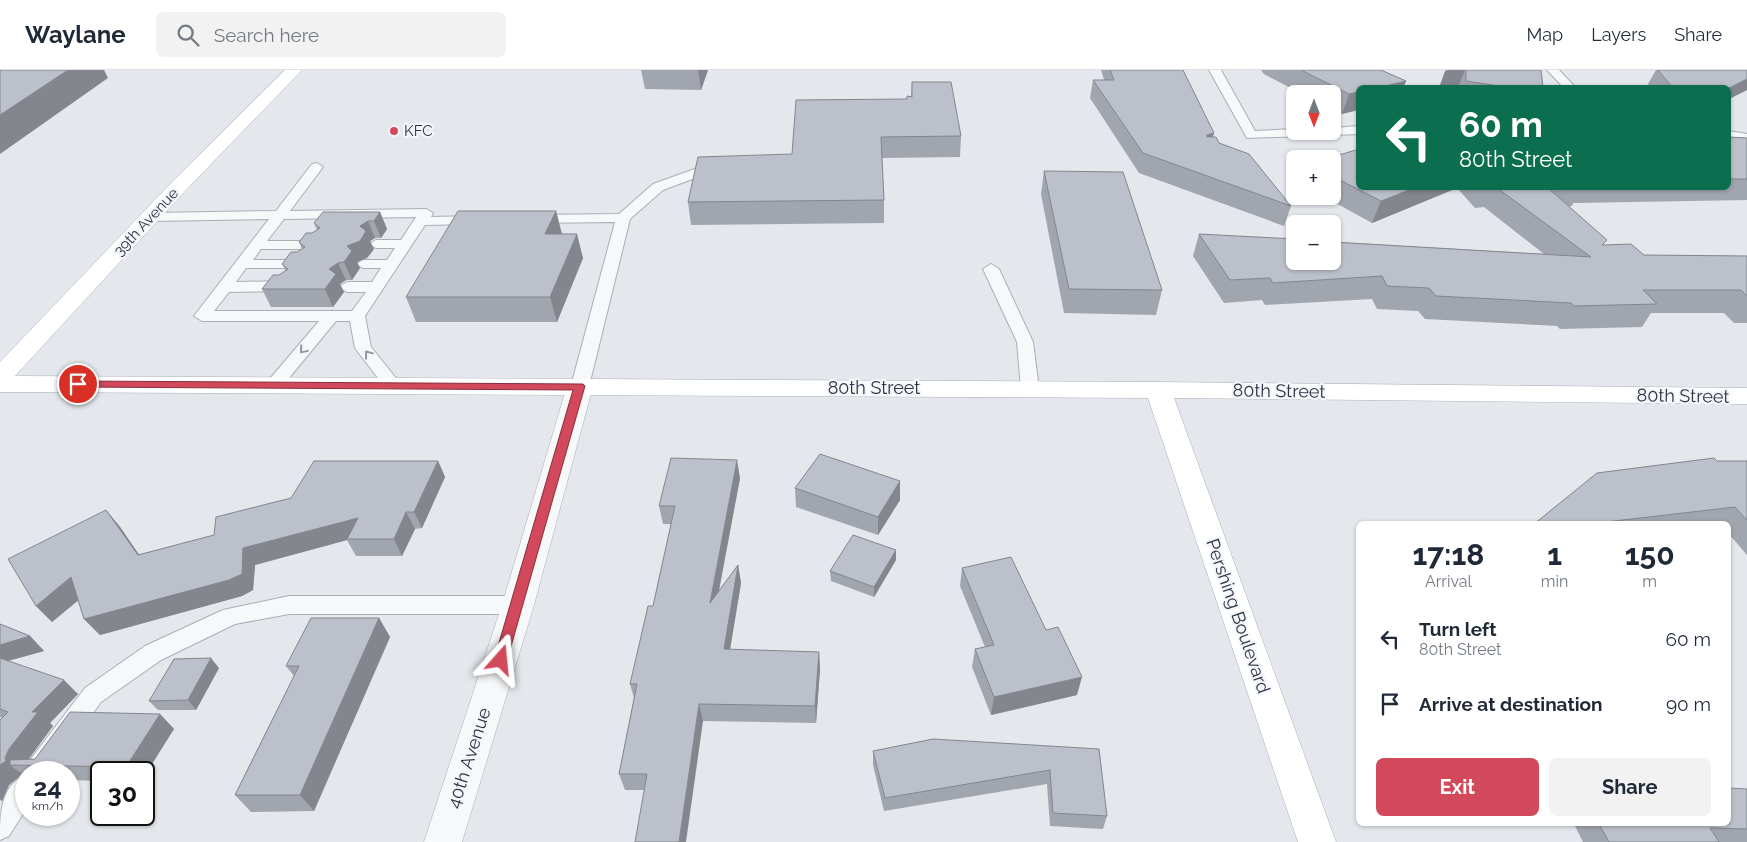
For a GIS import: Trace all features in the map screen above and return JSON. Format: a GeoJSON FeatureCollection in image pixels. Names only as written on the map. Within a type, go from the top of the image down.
{"type":"FeatureCollection","features":[{"type":"Feature","properties":{"kind":"street","name":"39th Avenue"},"geometry":{"type":"LineString","coordinates":[[0,377],[151,217],[294,70]]}},
{"type":"Feature","properties":{"kind":"street","name":"80th Street"},"geometry":{"type":"LineString","coordinates":[[0,384],[1030,389],[1747,396]]}},
{"type":"Feature","properties":{"kind":"street","name":"40th Avenue"},"geometry":{"type":"LineString","coordinates":[[443,842],[518,605],[580,386]]}},
{"type":"Feature","properties":{"kind":"street","name":"Pershing Boulevard"},"geometry":{"type":"LineString","coordinates":[[1158,390],[1317,842]]}},
{"type":"Feature","properties":{"kind":"lane"},"geometry":{"type":"LineString","coordinates":[[1215,70],[1251,135],[1356,130]]}},
{"type":"Feature","properties":{"kind":"lane"},"geometry":{"type":"LineString","coordinates":[[1553,70],[1569,85]]}},
{"type":"Feature","properties":{"kind":"lane"},"geometry":{"type":"LineString","coordinates":[[1731,135],[1747,138]]}},
{"type":"Feature","properties":{"kind":"lane"},"geometry":{"type":"LineString","coordinates":[[580,386],[623,218],[658,187],[725,162]]}},
{"type":"Feature","properties":{"kind":"lane"},"geometry":{"type":"LineString","coordinates":[[317,167],[202,316],[357,316]]}},
{"type":"Feature","properties":{"kind":"lane"},"geometry":{"type":"LineString","coordinates":[[151,217],[426,213],[357,316],[363,348],[393,386]]}},
{"type":"Feature","properties":{"kind":"lane"},"geometry":{"type":"LineString","coordinates":[[517,220],[623,218]]}},
{"type":"Feature","properties":{"kind":"lane"},"geometry":{"type":"LineString","coordinates":[[420,221],[488,220]]}},
{"type":"Feature","properties":{"kind":"lane"},"geometry":{"type":"LineString","coordinates":[[376,244],[405,244]]}},
{"type":"Feature","properties":{"kind":"lane"},"geometry":{"type":"LineString","coordinates":[[256,245],[319,245]]}},
{"type":"Feature","properties":{"kind":"lane"},"geometry":{"type":"LineString","coordinates":[[242,264],[304,264]]}},
{"type":"Feature","properties":{"kind":"lane"},"geometry":{"type":"LineString","coordinates":[[363,264],[392,264]]}},
{"type":"Feature","properties":{"kind":"lane"},"geometry":{"type":"LineString","coordinates":[[991,269],[1025,342],[1030,389]]}},
{"type":"Feature","properties":{"kind":"lane"},"geometry":{"type":"LineString","coordinates":[[224,286],[287,286]]}},
{"type":"Feature","properties":{"kind":"lane"},"geometry":{"type":"LineString","coordinates":[[347,287],[376,287]]}},
{"type":"Feature","properties":{"kind":"lane"},"geometry":{"type":"LineString","coordinates":[[274,385],[332,316]]}},
{"type":"Feature","properties":{"kind":"lane"},"geometry":{"type":"LineString","coordinates":[[44,761],[93,695],[153,653],[231,616],[289,605],[518,605]]}},
{"type":"Feature","properties":{"kind":"lane"},"geometry":{"type":"LineString","coordinates":[[0,827],[15,804]]}},
{"type":"Feature","properties":{"kind":"building"},"geometry":{"type":"Polygon","coordinates":[[[0,70],[68,70],[0,115],[0,70]]]}},
{"type":"Feature","properties":{"kind":"building"},"geometry":{"type":"Polygon","coordinates":[[[1110,70],[1183,70],[1214,133],[1207,135],[1207,137],[1216,137],[1219,143],[1249,154],[1286,200],[1286,204],[1143,153],[1093,80],[1114,80],[1110,70]]]}},
{"type":"Feature","properties":{"kind":"building"},"geometry":{"type":"Polygon","coordinates":[[[1301,70],[1381,70],[1406,81],[1389,85],[1356,85],[1356,93],[1349,94],[1341,90],[1341,85],[1331,85],[1301,70]]]}},
{"type":"Feature","properties":{"kind":"building"},"geometry":{"type":"Polygon","coordinates":[[[1466,70],[1541,70],[1543,85],[1492,85],[1466,81],[1466,70]]]}},
{"type":"Feature","properties":{"kind":"building"},"geometry":{"type":"Polygon","coordinates":[[[1658,70],[1747,70],[1747,79],[1731,87],[1731,85],[1670,85],[1658,70]]]}},
{"type":"Feature","properties":{"kind":"building"},"geometry":{"type":"Polygon","coordinates":[[[912,82],[951,82],[961,136],[881,137],[884,200],[688,202],[698,157],[792,154],[796,100],[907,99],[907,96],[912,97],[912,82]]]}},
{"type":"Feature","properties":{"kind":"building"},"geometry":{"type":"Polygon","coordinates":[[[1731,137],[1747,138],[1747,179],[1731,179],[1731,137]]]}},
{"type":"Feature","properties":{"kind":"building"},"geometry":{"type":"Polygon","coordinates":[[[1356,150],[1356,188],[1341,181],[1341,154],[1356,150]]]}},
{"type":"Feature","properties":{"kind":"building"},"geometry":{"type":"Polygon","coordinates":[[[1044,171],[1123,172],[1162,290],[1069,289],[1044,171]]]}},
{"type":"Feature","properties":{"kind":"building"},"geometry":{"type":"Polygon","coordinates":[[[1359,190],[1409,190],[1381,201],[1359,190]]]}},
{"type":"Feature","properties":{"kind":"building"},"geometry":{"type":"Polygon","coordinates":[[[1500,190],[1550,190],[1607,240],[1602,245],[1631,244],[1644,255],[1747,256],[1747,296],[1741,290],[1643,290],[1657,304],[1574,306],[1571,303],[1436,296],[1429,288],[1387,286],[1382,276],[1273,283],[1270,278],[1230,280],[1199,234],[1286,239],[1286,270],[1341,270],[1341,243],[1591,257],[1500,190]]]}},
{"type":"Feature","properties":{"kind":"building"},"geometry":{"type":"Polygon","coordinates":[[[458,211],[556,211],[545,234],[577,234],[550,297],[406,297],[458,211]]]}},
{"type":"Feature","properties":{"kind":"building"},"geometry":{"type":"Polygon","coordinates":[[[323,212],[380,212],[374,221],[368,221],[360,226],[366,231],[360,241],[347,246],[352,251],[344,262],[338,263],[329,269],[336,274],[325,289],[262,289],[273,275],[279,275],[288,269],[282,264],[291,252],[297,252],[305,247],[299,242],[306,233],[312,233],[320,228],[314,223],[323,212]]]}},
{"type":"Feature","properties":{"kind":"building"},"geometry":{"type":"Polygon","coordinates":[[[820,454],[900,481],[878,517],[795,488],[820,454]]]}},
{"type":"Feature","properties":{"kind":"building"},"geometry":{"type":"Polygon","coordinates":[[[671,458],[737,460],[710,603],[738,565],[724,649],[819,652],[815,706],[699,704],[679,842],[635,842],[647,774],[619,774],[637,684],[630,684],[648,606],[653,606],[675,506],[659,506],[671,458]]]}},
{"type":"Feature","properties":{"kind":"building"},"geometry":{"type":"Polygon","coordinates":[[[1714,458],[1717,461],[1747,461],[1747,520],[1735,507],[1614,521],[1538,521],[1597,473],[1714,458]]]}},
{"type":"Feature","properties":{"kind":"building"},"geometry":{"type":"Polygon","coordinates":[[[314,461],[438,461],[414,512],[406,512],[394,539],[347,539],[358,518],[243,548],[242,574],[229,580],[84,619],[71,577],[36,606],[8,559],[106,510],[138,555],[214,535],[216,517],[291,498],[314,461]]]}},
{"type":"Feature","properties":{"kind":"building"},"geometry":{"type":"Polygon","coordinates":[[[853,535],[896,550],[874,587],[830,571],[853,535]]]}},
{"type":"Feature","properties":{"kind":"building"},"geometry":{"type":"Polygon","coordinates":[[[1011,557],[1046,630],[1058,627],[1082,677],[994,697],[975,649],[994,645],[962,568],[1011,557]]]}},
{"type":"Feature","properties":{"kind":"building"},"geometry":{"type":"Polygon","coordinates":[[[311,618],[379,618],[300,795],[235,795],[299,666],[286,666],[311,618]]]}},
{"type":"Feature","properties":{"kind":"building"},"geometry":{"type":"Polygon","coordinates":[[[0,624],[30,636],[0,645],[0,624]]]}},
{"type":"Feature","properties":{"kind":"building"},"geometry":{"type":"Polygon","coordinates":[[[0,658],[64,680],[32,712],[38,712],[9,749],[5,758],[6,761],[0,765],[0,720],[8,712],[0,709],[0,658]]]}},
{"type":"Feature","properties":{"kind":"building"},"geometry":{"type":"Polygon","coordinates":[[[211,658],[188,700],[149,701],[174,659],[211,658]]]}},
{"type":"Feature","properties":{"kind":"building"},"geometry":{"type":"Polygon","coordinates":[[[70,712],[160,714],[130,761],[90,761],[90,766],[80,766],[80,761],[15,761],[15,765],[10,765],[10,760],[35,759],[70,712]]]}},
{"type":"Feature","properties":{"kind":"building"},"geometry":{"type":"Polygon","coordinates":[[[933,739],[1099,749],[1107,816],[1053,813],[1050,770],[885,798],[873,751],[933,739]]]}},
{"type":"Feature","properties":{"kind":"building"},"geometry":{"type":"Polygon","coordinates":[[[1731,788],[1747,789],[1747,829],[1710,828],[1719,842],[1609,842],[1600,826],[1731,826],[1731,788]]]}},
{"type":"Feature","properties":{"kind":"place","name":"KFC"},"geometry":{"type":"Point","coordinates":[394,131]}},
{"type":"Feature","properties":{"kind":"route"},"geometry":{"type":"LineString","coordinates":[[78,384],[580,386],[501,660]]}}]}
